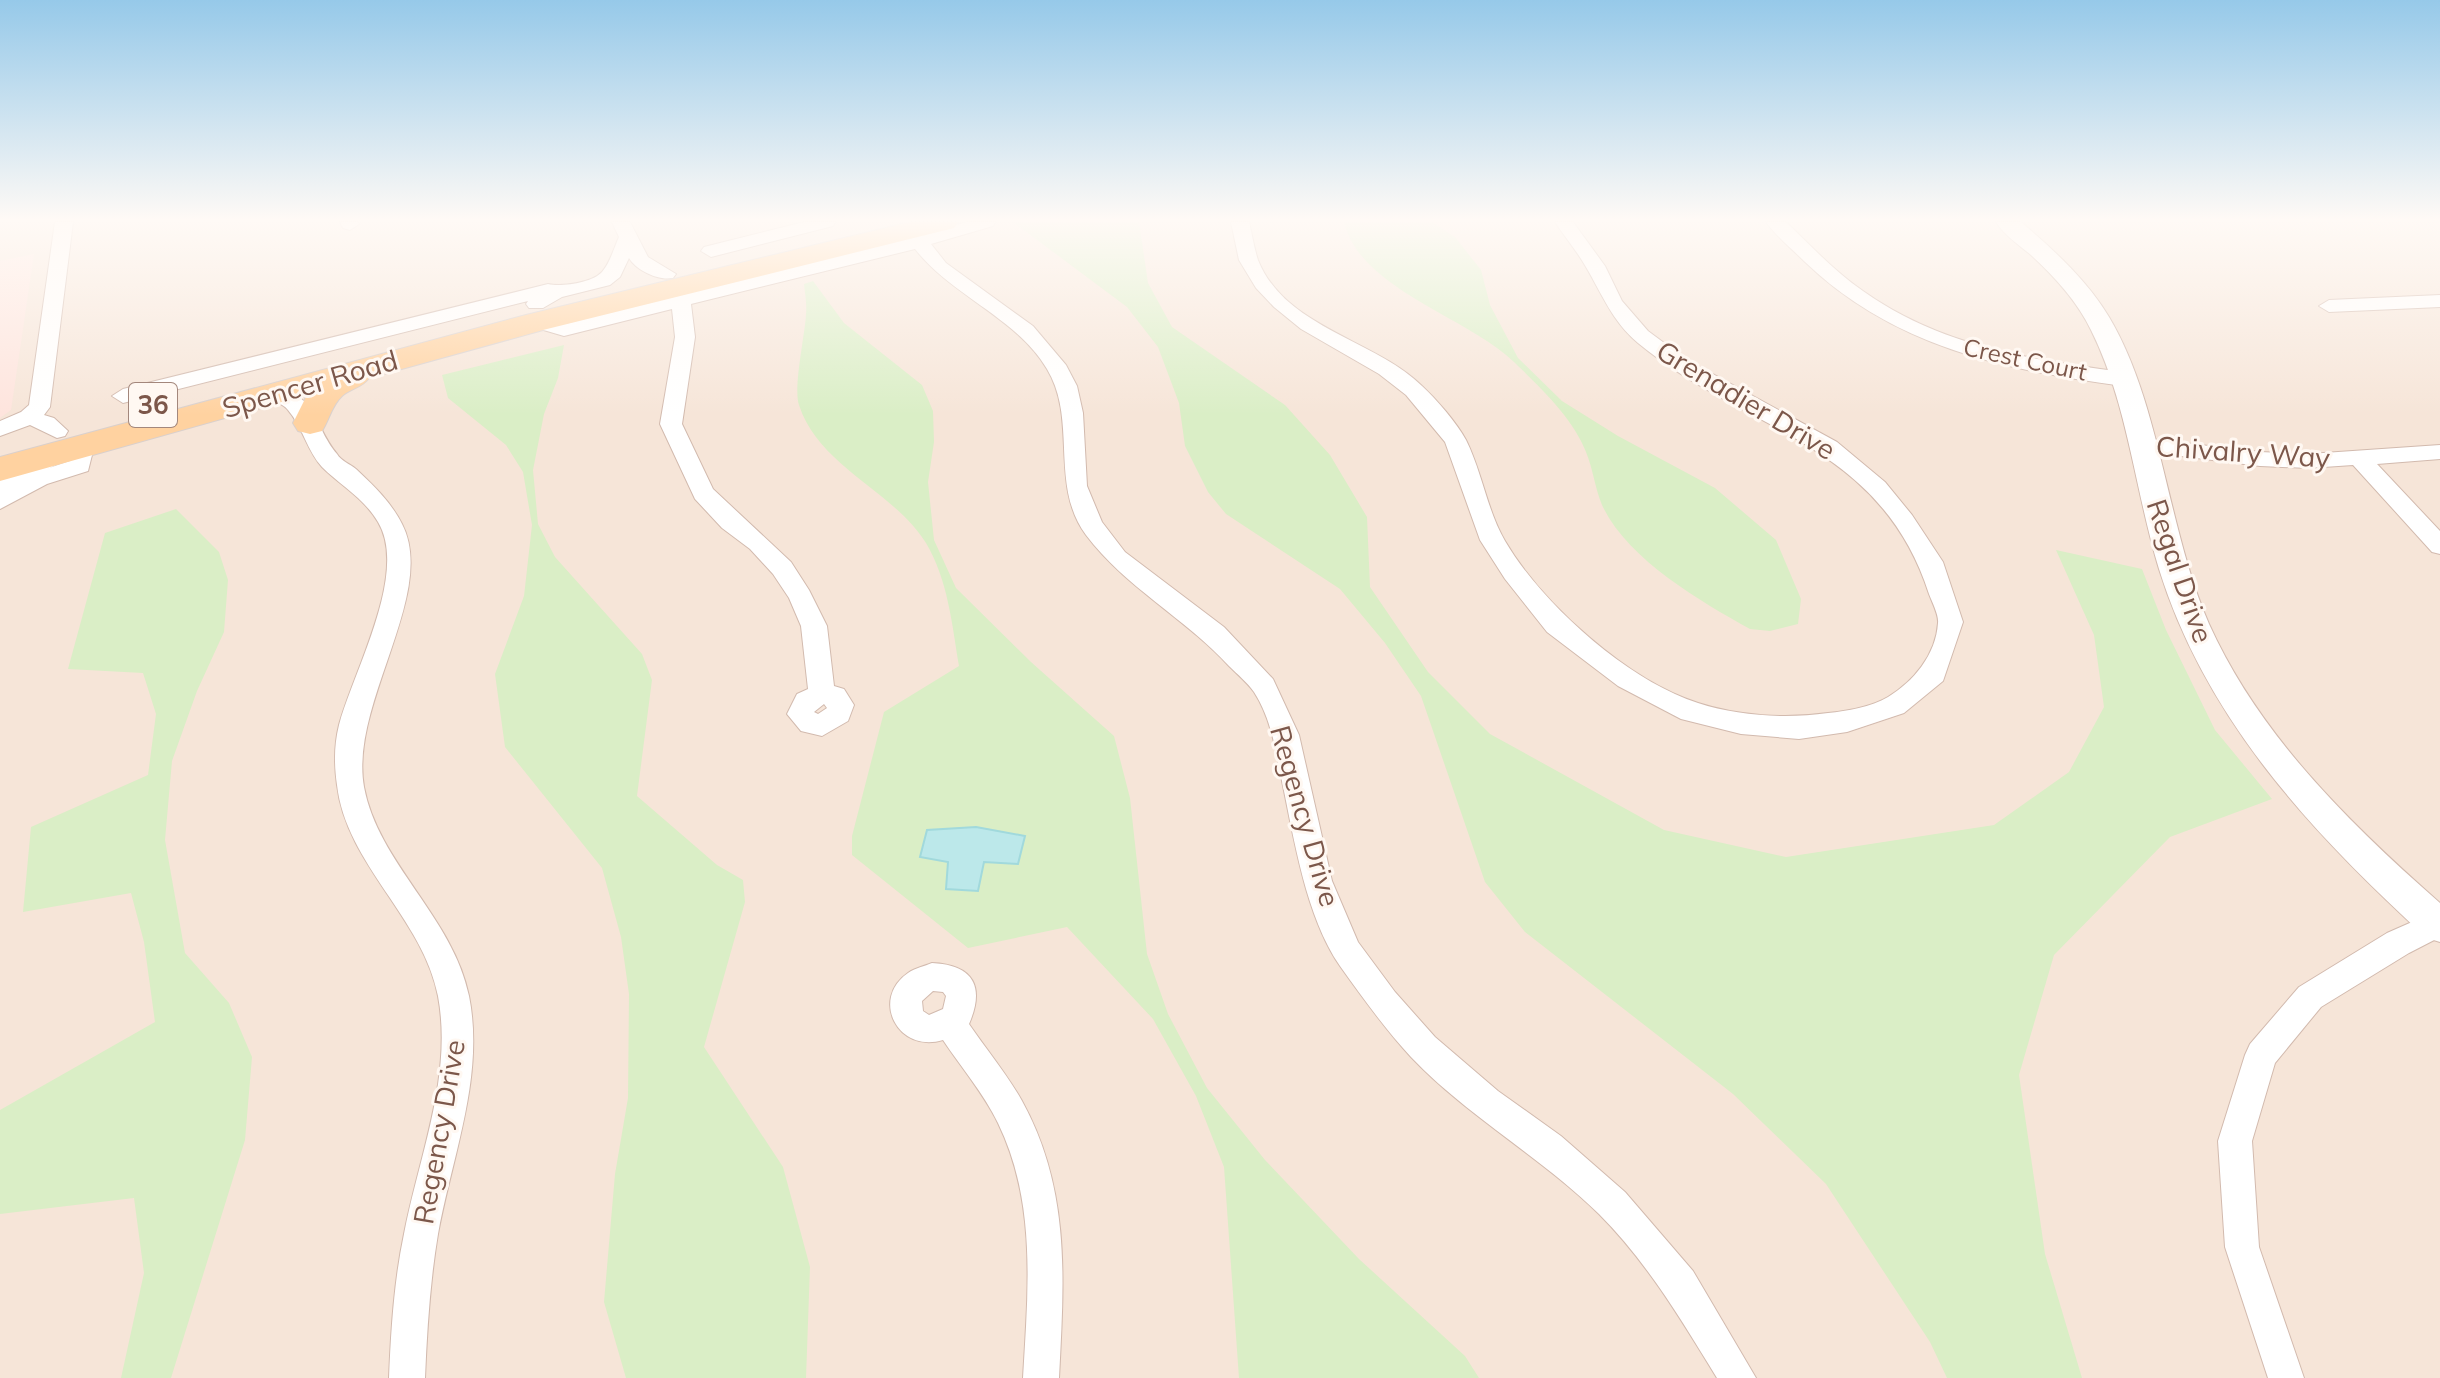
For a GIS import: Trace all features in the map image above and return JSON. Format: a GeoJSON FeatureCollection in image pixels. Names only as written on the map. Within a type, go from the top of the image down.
{"type":"FeatureCollection","features":[{"type":"Feature","properties":{"kind":"main road","name":"Spencer Road"},"geometry":{"type":"LineString","coordinates":[[673,289],[679,286]]}},
{"type":"Feature","properties":{"kind":"main road","name":"Spencer Road"},"geometry":{"type":"LineString","coordinates":[[0,469],[56,438],[432,325],[684,286]]}},
{"type":"Feature","properties":{"kind":"main road"},"geometry":{"type":"LineString","coordinates":[[432,325],[436,337],[443,340],[635,293],[673,289]]}},
{"type":"Feature","properties":{"kind":"main road","name":"Spencer Road"},"geometry":{"type":"LineString","coordinates":[[0,446],[56,438],[275,393],[314,401],[343,381],[481,345],[538,307]]}},
{"type":"Feature","properties":{"kind":"main road"},"geometry":{"type":"LineString","coordinates":[[56,438],[267,380],[295,378],[314,401]]}},
{"type":"Feature","properties":{"kind":"street"},"geometry":{"type":"LineString","coordinates":[[0,501],[39,479],[80,466],[56,438],[39,407],[55,286]]}},
{"type":"Feature","properties":{"kind":"street"},"geometry":{"type":"LineString","coordinates":[[538,307],[555,293],[582,286]]}},
{"type":"Feature","properties":{"kind":"street"},"geometry":{"type":"LineString","coordinates":[[670,286],[685,337],[671,424],[703,493],[730,522],[758,543],[782,568],[800,596],[814,626],[822,694]]}},
{"type":"Feature","properties":{"kind":"street","name":"Spencer Road"},"geometry":{"type":"LineString","coordinates":[[673,289],[687,286]]}},
{"type":"Feature","properties":{"kind":"street","name":"Regency Drive"},"geometry":{"type":"LineString","coordinates":[[966,286],[1026,330],[1056,365],[1066,386],[1072,413],[1076,486],[1091,525],[1117,558],[1215,634],[1264,686],[1286,735],[1317,881],[1347,951],[1424,1048],[1486,1102],[1549,1148],[1613,1204],[1680,1284],[1738,1378]]}},
{"type":"Feature","properties":{"kind":"street","name":"Grenadier Drive"},"geometry":{"type":"LineString","coordinates":[[1265,286],[1308,325],[1386,369],[1414,390],[1455,440],[1492,540],[1514,573],[1556,625],[1627,679],[1690,712],[1741,723],[1799,728],[1847,721],[1895,706],[1934,674],[1951,622],[1931,562],[1904,521],[1877,487],[1829,447],[1680,365],[1641,335],[1613,303],[1605,286]]}},
{"type":"Feature","properties":{"kind":"street","name":"Crest Court"},"geometry":{"type":"LineString","coordinates":[[1847,286],[1866,303],[1918,331],[1973,353],[2045,368],[2123,379]]}},
{"type":"Feature","properties":{"kind":"street","name":"Regal Drive"},"geometry":{"type":"LineString","coordinates":[[2071,286],[2095,315],[2110,341],[2178,584],[2203,645],[2230,693],[2307,795],[2357,849],[2438,925]]}},
{"type":"Feature","properties":{"kind":"street"},"geometry":{"type":"LineString","coordinates":[[2329,306],[2440,301]]}},
{"type":"Feature","properties":{"kind":"street","name":"Spencer Road"},"geometry":{"type":"LineString","coordinates":[[123,396],[432,325]]}},
{"type":"Feature","properties":{"kind":"street","name":"Regency Drive"},"geometry":{"type":"LineString","coordinates":[[314,401],[329,460],[357,484],[394,530],[398,555],[396,585],[388,620],[353,713],[348,756],[354,802],[367,839],[415,908],[437,948],[453,993],[458,1038],[448,1114],[421,1231],[410,1302],[407,1378]]}},
{"type":"Feature","properties":{"kind":"street","name":"Spencer Road"},"geometry":{"type":"LineString","coordinates":[[0,429],[56,438]]}},
{"type":"Feature","properties":{"kind":"street"},"geometry":{"type":"LineString","coordinates":[[0,485],[56,438]]}},
{"type":"Feature","properties":{"kind":"street","name":"Chivalry Way"},"geometry":{"type":"LineString","coordinates":[[2141,445],[2260,459],[2359,458],[2440,452]]}},
{"type":"Feature","properties":{"kind":"street"},"geometry":{"type":"LineString","coordinates":[[2359,458],[2440,546]]}},
{"type":"Feature","properties":{"kind":"street"},"geometry":{"type":"LineString","coordinates":[[2286,1378],[2242,1247],[2235,1141],[2261,1055],[2310,997],[2398,943],[2438,925]]}},
{"type":"Feature","properties":{"kind":"street"},"geometry":{"type":"LineString","coordinates":[[950,1024],[1010,1112],[1039,1187],[1047,1274],[1041,1378]]}},
{"type":"Feature","properties":{"kind":"shaded area"},"geometry":{"type":"Polygon","coordinates":[[[0,286],[2440,286],[2440,1378],[0,1378],[0,286]]]}},
{"type":"Feature","properties":{"kind":"shaded area"},"geometry":{"type":"Polygon","coordinates":[[[0,286],[29,286],[11,410],[0,418],[0,286]]]}},
{"type":"Feature","properties":{"kind":"green space"},"geometry":{"type":"Polygon","coordinates":[[[804,286],[817,286],[844,323],[922,385],[933,411],[934,442],[928,482],[934,540],[956,588],[1031,662],[1114,736],[1130,798],[1147,954],[1168,1014],[1207,1088],[1265,1160],[1359,1259],[1465,1356],[1479,1378],[1239,1378],[1224,1167],[1196,1096],[1153,1019],[1067,927],[968,948],[852,855],[852,836],[884,712],[959,666],[944,587],[926,543],[912,524],[823,445],[809,427],[799,405],[798,374],[806,310],[804,286]]]}},
{"type":"Feature","properties":{"kind":"green space"},"geometry":{"type":"Polygon","coordinates":[[[1099,286],[1150,286],[1172,327],[1285,405],[1330,455],[1367,517],[1370,587],[1428,672],[1490,734],[1664,830],[1786,857],[1994,825],[2069,772],[2104,707],[2094,635],[2056,550],[2142,569],[2166,630],[2215,730],[2272,799],[2170,837],[2054,955],[2019,1075],[2045,1254],[2082,1378],[1947,1378],[1930,1342],[1826,1184],[1733,1094],[1525,932],[1485,882],[1421,696],[1385,643],[1340,589],[1226,514],[1208,492],[1185,446],[1179,403],[1158,347],[1127,307],[1099,286]]]}},
{"type":"Feature","properties":{"kind":"green space"},"geometry":{"type":"Polygon","coordinates":[[[1396,286],[1485,286],[1490,305],[1518,358],[1562,401],[1618,436],[1715,488],[1776,540],[1801,599],[1798,624],[1770,631],[1750,629],[1688,592],[1647,561],[1613,525],[1602,505],[1580,439],[1555,404],[1494,346],[1396,286]]]}},
{"type":"Feature","properties":{"kind":"green space"},"geometry":{"type":"Polygon","coordinates":[[[564,345],[558,378],[544,414],[533,470],[538,524],[555,557],[642,654],[652,680],[637,796],[717,865],[743,880],[745,902],[704,1047],[783,1167],[810,1267],[806,1378],[626,1378],[604,1302],[615,1174],[628,1098],[629,994],[621,937],[602,868],[505,747],[495,674],[524,596],[532,525],[523,472],[506,445],[448,398],[442,375],[564,345]]]}},
{"type":"Feature","properties":{"kind":"green space"},"geometry":{"type":"Polygon","coordinates":[[[176,509],[219,552],[228,580],[224,632],[197,691],[172,761],[165,840],[185,953],[229,1003],[252,1057],[245,1140],[171,1378],[121,1378],[144,1273],[134,1198],[0,1214],[0,1110],[155,1022],[144,942],[131,893],[23,912],[31,827],[148,775],[156,714],[143,673],[68,669],[105,533],[176,509]]]}},
{"type":"Feature","properties":{"kind":"water"},"geometry":{"type":"Polygon","coordinates":[[[976,827],[1025,836],[1018,864],[984,862],[978,891],[946,889],[948,862],[920,857],[927,830],[976,827]]]}}]}
